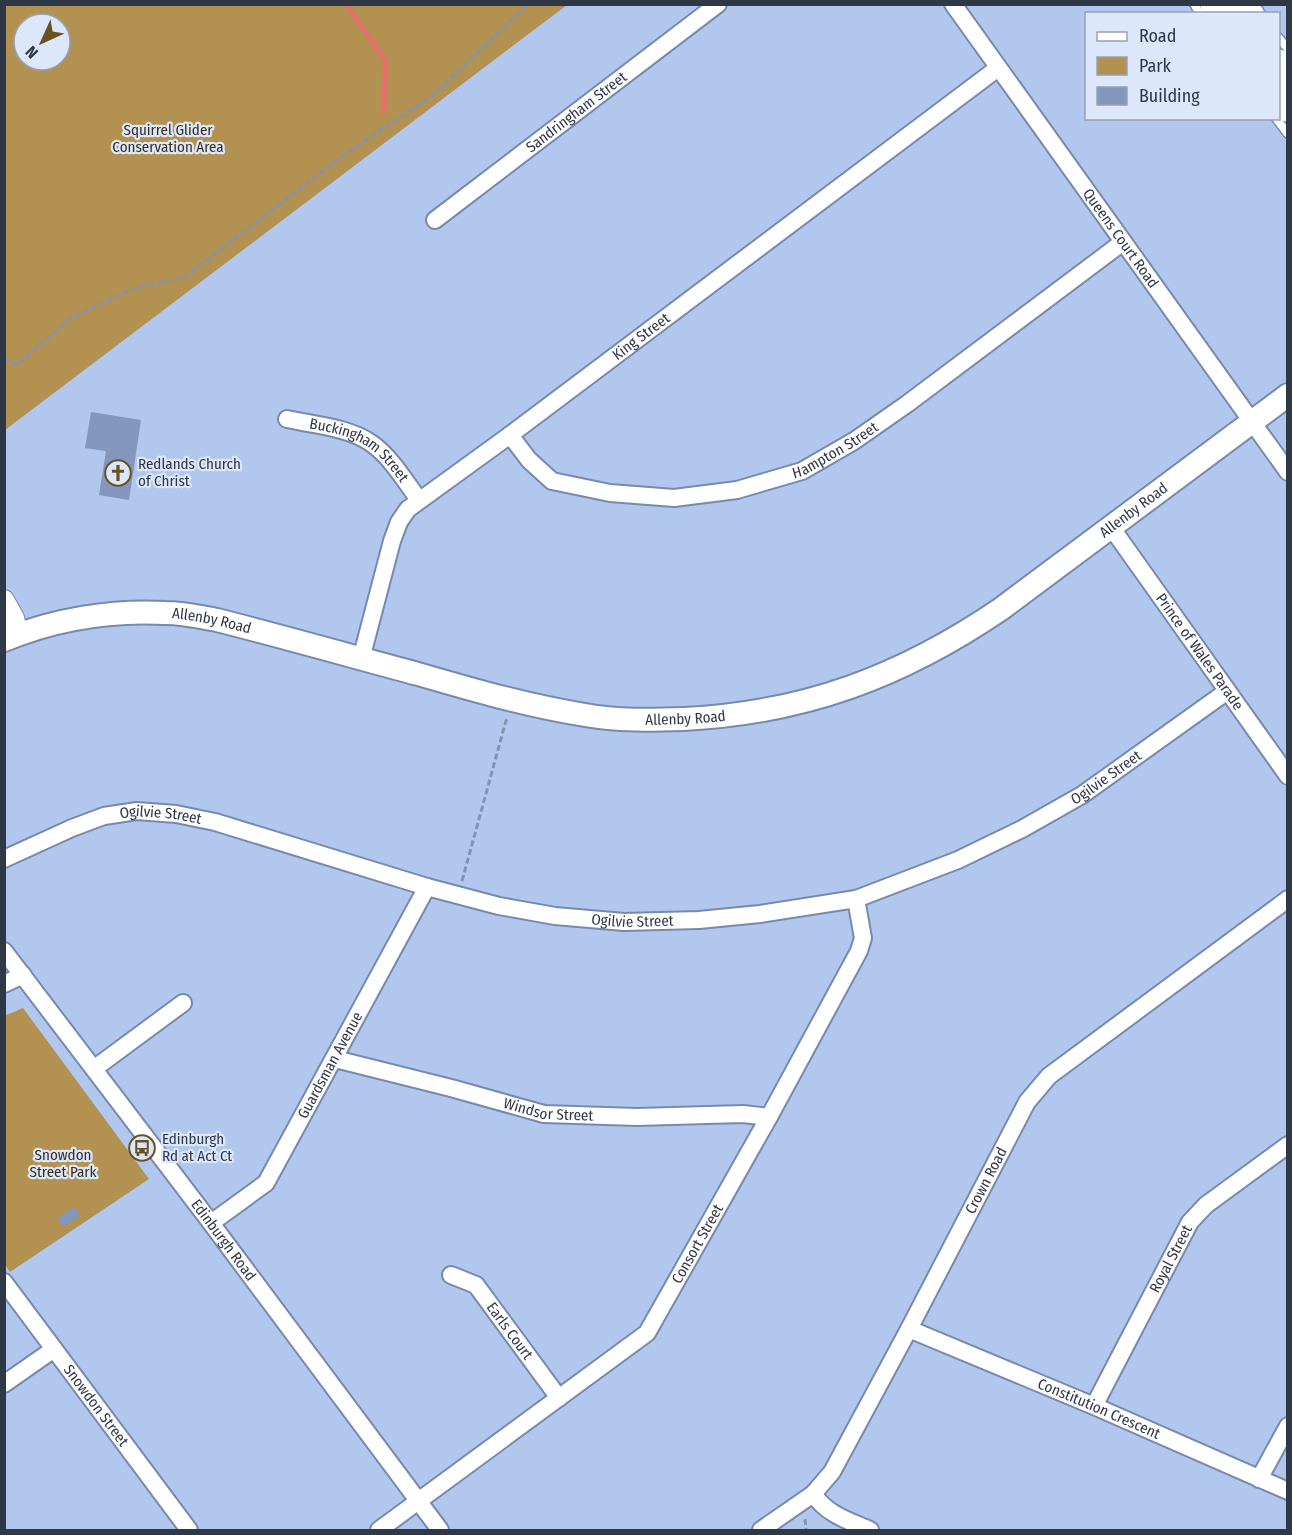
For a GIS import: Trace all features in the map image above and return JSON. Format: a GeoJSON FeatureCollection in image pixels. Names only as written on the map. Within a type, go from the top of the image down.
{"type":"FeatureCollection","features":[{"type":"Feature","properties":{"kind":"main road","name":"Allenby Road"},"geometry":{"type":"LineString","coordinates":[[11,637],[68,620],[118,612],[168,613],[217,620],[511,701],[587,716],[653,720],[712,717],[774,709],[841,692],[904,666],[962,636],[1287,395]]}},
{"type":"Feature","properties":{"kind":"street","name":"Sandringham Street"},"geometry":{"type":"LineString","coordinates":[[435,220],[718,4]]}},
{"type":"Feature","properties":{"kind":"street","name":"Queens Court Road"},"geometry":{"type":"LineString","coordinates":[[953,4],[1287,472]]}},
{"type":"Feature","properties":{"kind":"street","name":"King Street"},"geometry":{"type":"LineString","coordinates":[[361,658],[392,541],[399,522],[408,509],[998,68]]}},
{"type":"Feature","properties":{"kind":"street","name":"Hampton Street"},"geometry":{"type":"LineString","coordinates":[[510,435],[529,460],[552,481],[610,493],[674,498],[737,490],[802,471],[854,441],[907,404],[1123,242]]}},
{"type":"Feature","properties":{"kind":"street","name":"Buckingham Street"},"geometry":{"type":"LineString","coordinates":[[286,419],[353,434],[371,442],[387,457],[419,500]]}},
{"type":"Feature","properties":{"kind":"street","name":"Prince of Wales Parade"},"geometry":{"type":"LineString","coordinates":[[1111,527],[1287,776]]}},
{"type":"Feature","properties":{"kind":"street"},"geometry":{"type":"LineString","coordinates":[[4,600],[14,618],[11,637]]}},
{"type":"Feature","properties":{"kind":"street","name":"Ogilvie Street"},"geometry":{"type":"LineString","coordinates":[[4,859],[104,816],[137,811],[176,814],[215,822],[427,887],[499,906],[555,916],[624,922],[699,920],[760,914],[856,899],[958,860],[1022,829],[1082,795],[1226,692]]}},
{"type":"Feature","properties":{"kind":"street","name":"Guardsman Avenue"},"geometry":{"type":"LineString","coordinates":[[211,1223],[266,1183],[427,887]]}},
{"type":"Feature","properties":{"kind":"street","name":"Consort Street"},"geometry":{"type":"LineString","coordinates":[[418,1502],[647,1334],[859,951],[863,938],[856,899]]}},
{"type":"Feature","properties":{"kind":"street","name":"Crown Road"},"geometry":{"type":"LineString","coordinates":[[761,1530],[813,1494],[831,1472],[909,1329],[1027,1102],[1037,1088],[1049,1076],[1287,899]]}},
{"type":"Feature","properties":{"kind":"street","name":"Edinburgh Road"},"geometry":{"type":"LineString","coordinates":[[4,951],[95,1068],[440,1530]]}},
{"type":"Feature","properties":{"kind":"street"},"geometry":{"type":"LineString","coordinates":[[4,984],[22,975]]}},
{"type":"Feature","properties":{"kind":"street"},"geometry":{"type":"LineString","coordinates":[[95,1068],[183,1003]]}},
{"type":"Feature","properties":{"kind":"street","name":"Windsor Street"},"geometry":{"type":"LineString","coordinates":[[335,1059],[544,1114],[637,1117],[743,1114],[769,1117]]}},
{"type":"Feature","properties":{"kind":"street","name":"Royal Street"},"geometry":{"type":"LineString","coordinates":[[1094,1406],[1191,1222],[1206,1205],[1287,1145]]}},
{"type":"Feature","properties":{"kind":"street","name":"Earls Court"},"geometry":{"type":"LineString","coordinates":[[452,1275],[476,1285],[560,1398]]}},
{"type":"Feature","properties":{"kind":"street","name":"Snowdon Street"},"geometry":{"type":"LineString","coordinates":[[4,1281],[189,1530]]}},
{"type":"Feature","properties":{"kind":"street","name":"Constitution Crescent"},"geometry":{"type":"LineString","coordinates":[[909,1329],[1094,1406],[1287,1491]]}},
{"type":"Feature","properties":{"kind":"street"},"geometry":{"type":"LineString","coordinates":[[4,1384],[54,1349]]}},
{"type":"Feature","properties":{"kind":"street"},"geometry":{"type":"LineString","coordinates":[[1259,1479],[1287,1426]]}},
{"type":"Feature","properties":{"kind":"street"},"geometry":{"type":"LineString","coordinates":[[813,1494],[822,1506],[834,1515],[870,1530]]}},
{"type":"Feature","properties":{"kind":"street"},"geometry":{"type":"LineString","coordinates":[[379,1530],[418,1502]]}},
{"type":"Feature","properties":{"kind":"lane"},"geometry":{"type":"LineString","coordinates":[[1277,120],[1287,134]]}},
{"type":"Feature","properties":{"kind":"path"},"geometry":{"type":"LineString","coordinates":[[4,358],[17,365],[72,318],[132,289],[185,278],[345,154],[435,94],[528,4]]}},
{"type":"Feature","properties":{"kind":"path"},"geometry":{"type":"LineString","coordinates":[[458,894],[511,701]]}},
{"type":"Feature","properties":{"kind":"path"},"geometry":{"type":"LineString","coordinates":[[804,1515],[806,1529]]}},
{"type":"Feature","properties":{"kind":"green space","name":"Squirrel Glider Conservation Area"},"geometry":{"type":"Polygon","coordinates":[[[5,4],[567,5],[5,430],[5,4]]]}},
{"type":"Feature","properties":{"kind":"green space","name":"Snowdon Street Park"},"geometry":{"type":"Polygon","coordinates":[[[23,1008],[149,1179],[10,1272],[4,1263],[4,1016],[23,1008]]]}},
{"type":"Feature","properties":{"kind":"building","name":"Redlands Church of Christ"},"geometry":{"type":"Polygon","coordinates":[[[91,412],[141,420],[129,500],[99,495],[106,451],[85,448],[91,412]]]}},
{"type":"Feature","properties":{"kind":"building"},"geometry":{"type":"Polygon","coordinates":[[[75,1207],[80,1216],[63,1227],[58,1218],[75,1207]]]}},
{"type":"Feature","properties":{"kind":"waterway"},"geometry":{"type":"LineString","coordinates":[[346,4],[385,60],[384,111]]}},
{"type":"Feature","properties":{"kind":"place","name":"Redlands Church of Christ"},"geometry":{"type":"Point","coordinates":[118,473]}},
{"type":"Feature","properties":{"kind":"place","name":"Edinburgh Rd at Act Ct"},"geometry":{"type":"Point","coordinates":[142,1148]}}]}
